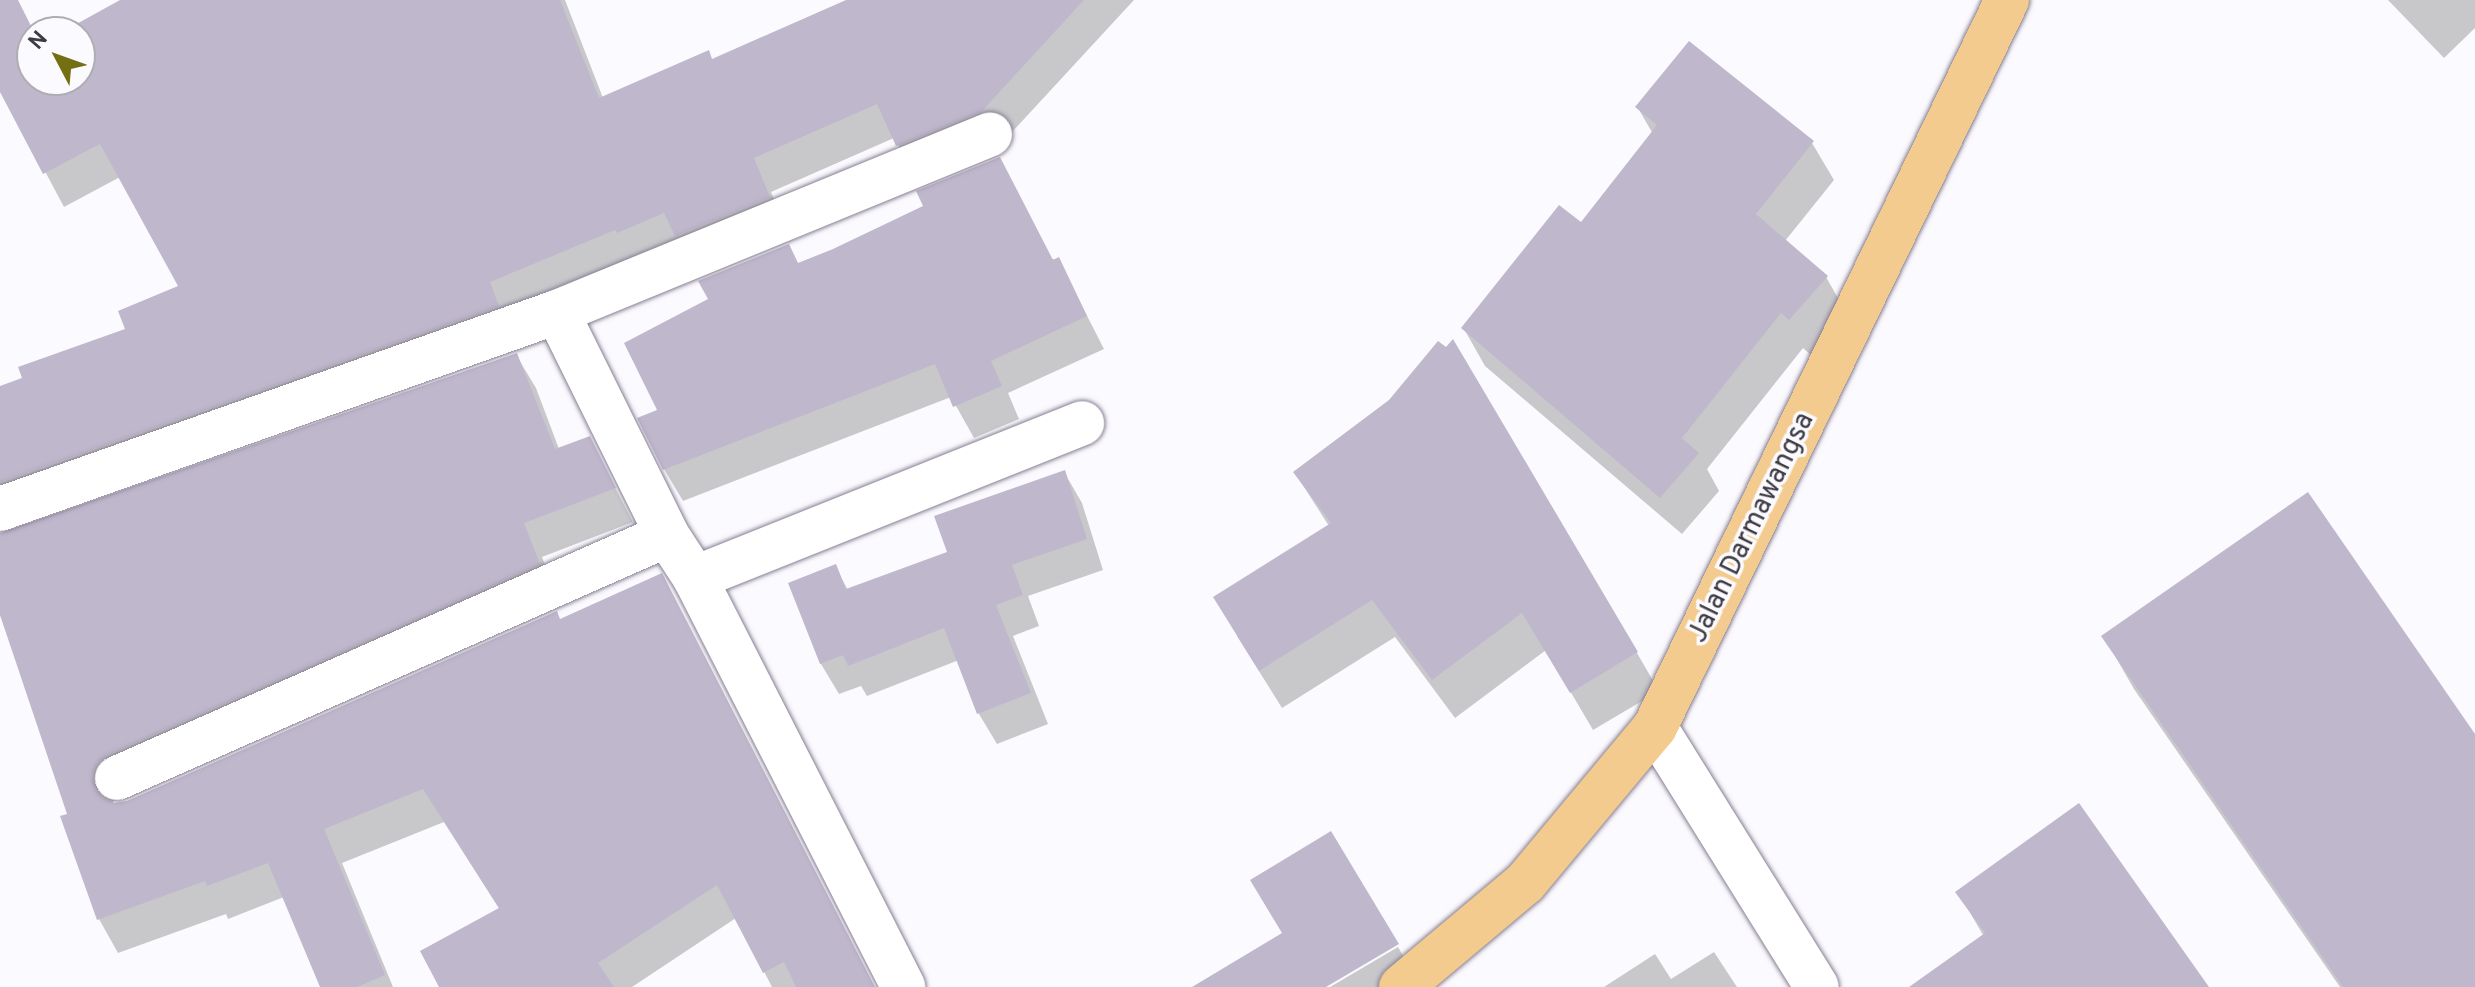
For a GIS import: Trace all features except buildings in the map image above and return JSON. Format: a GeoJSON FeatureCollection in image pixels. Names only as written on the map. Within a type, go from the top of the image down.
{"type":"FeatureCollection","features":[{"type":"Feature","properties":{"kind":"main road","name":"Jalan Darmawangsa"},"geometry":{"type":"LineString","coordinates":[[1401,987],[1525,883],[1655,727],[2007,0]]}},
{"type":"Feature","properties":{"kind":"street"},"geometry":{"type":"LineString","coordinates":[[0,509],[557,312],[990,134]]}},
{"type":"Feature","properties":{"kind":"street"},"geometry":{"type":"LineString","coordinates":[[557,312],[667,535],[695,578],[903,987]]}},
{"type":"Feature","properties":{"kind":"street"},"geometry":{"type":"LineString","coordinates":[[695,578],[1082,423]]}},
{"type":"Feature","properties":{"kind":"street"},"geometry":{"type":"LineString","coordinates":[[117,778],[667,535]]}},
{"type":"Feature","properties":{"kind":"street"},"geometry":{"type":"LineString","coordinates":[[1655,727],[1817,987]]}}]}
